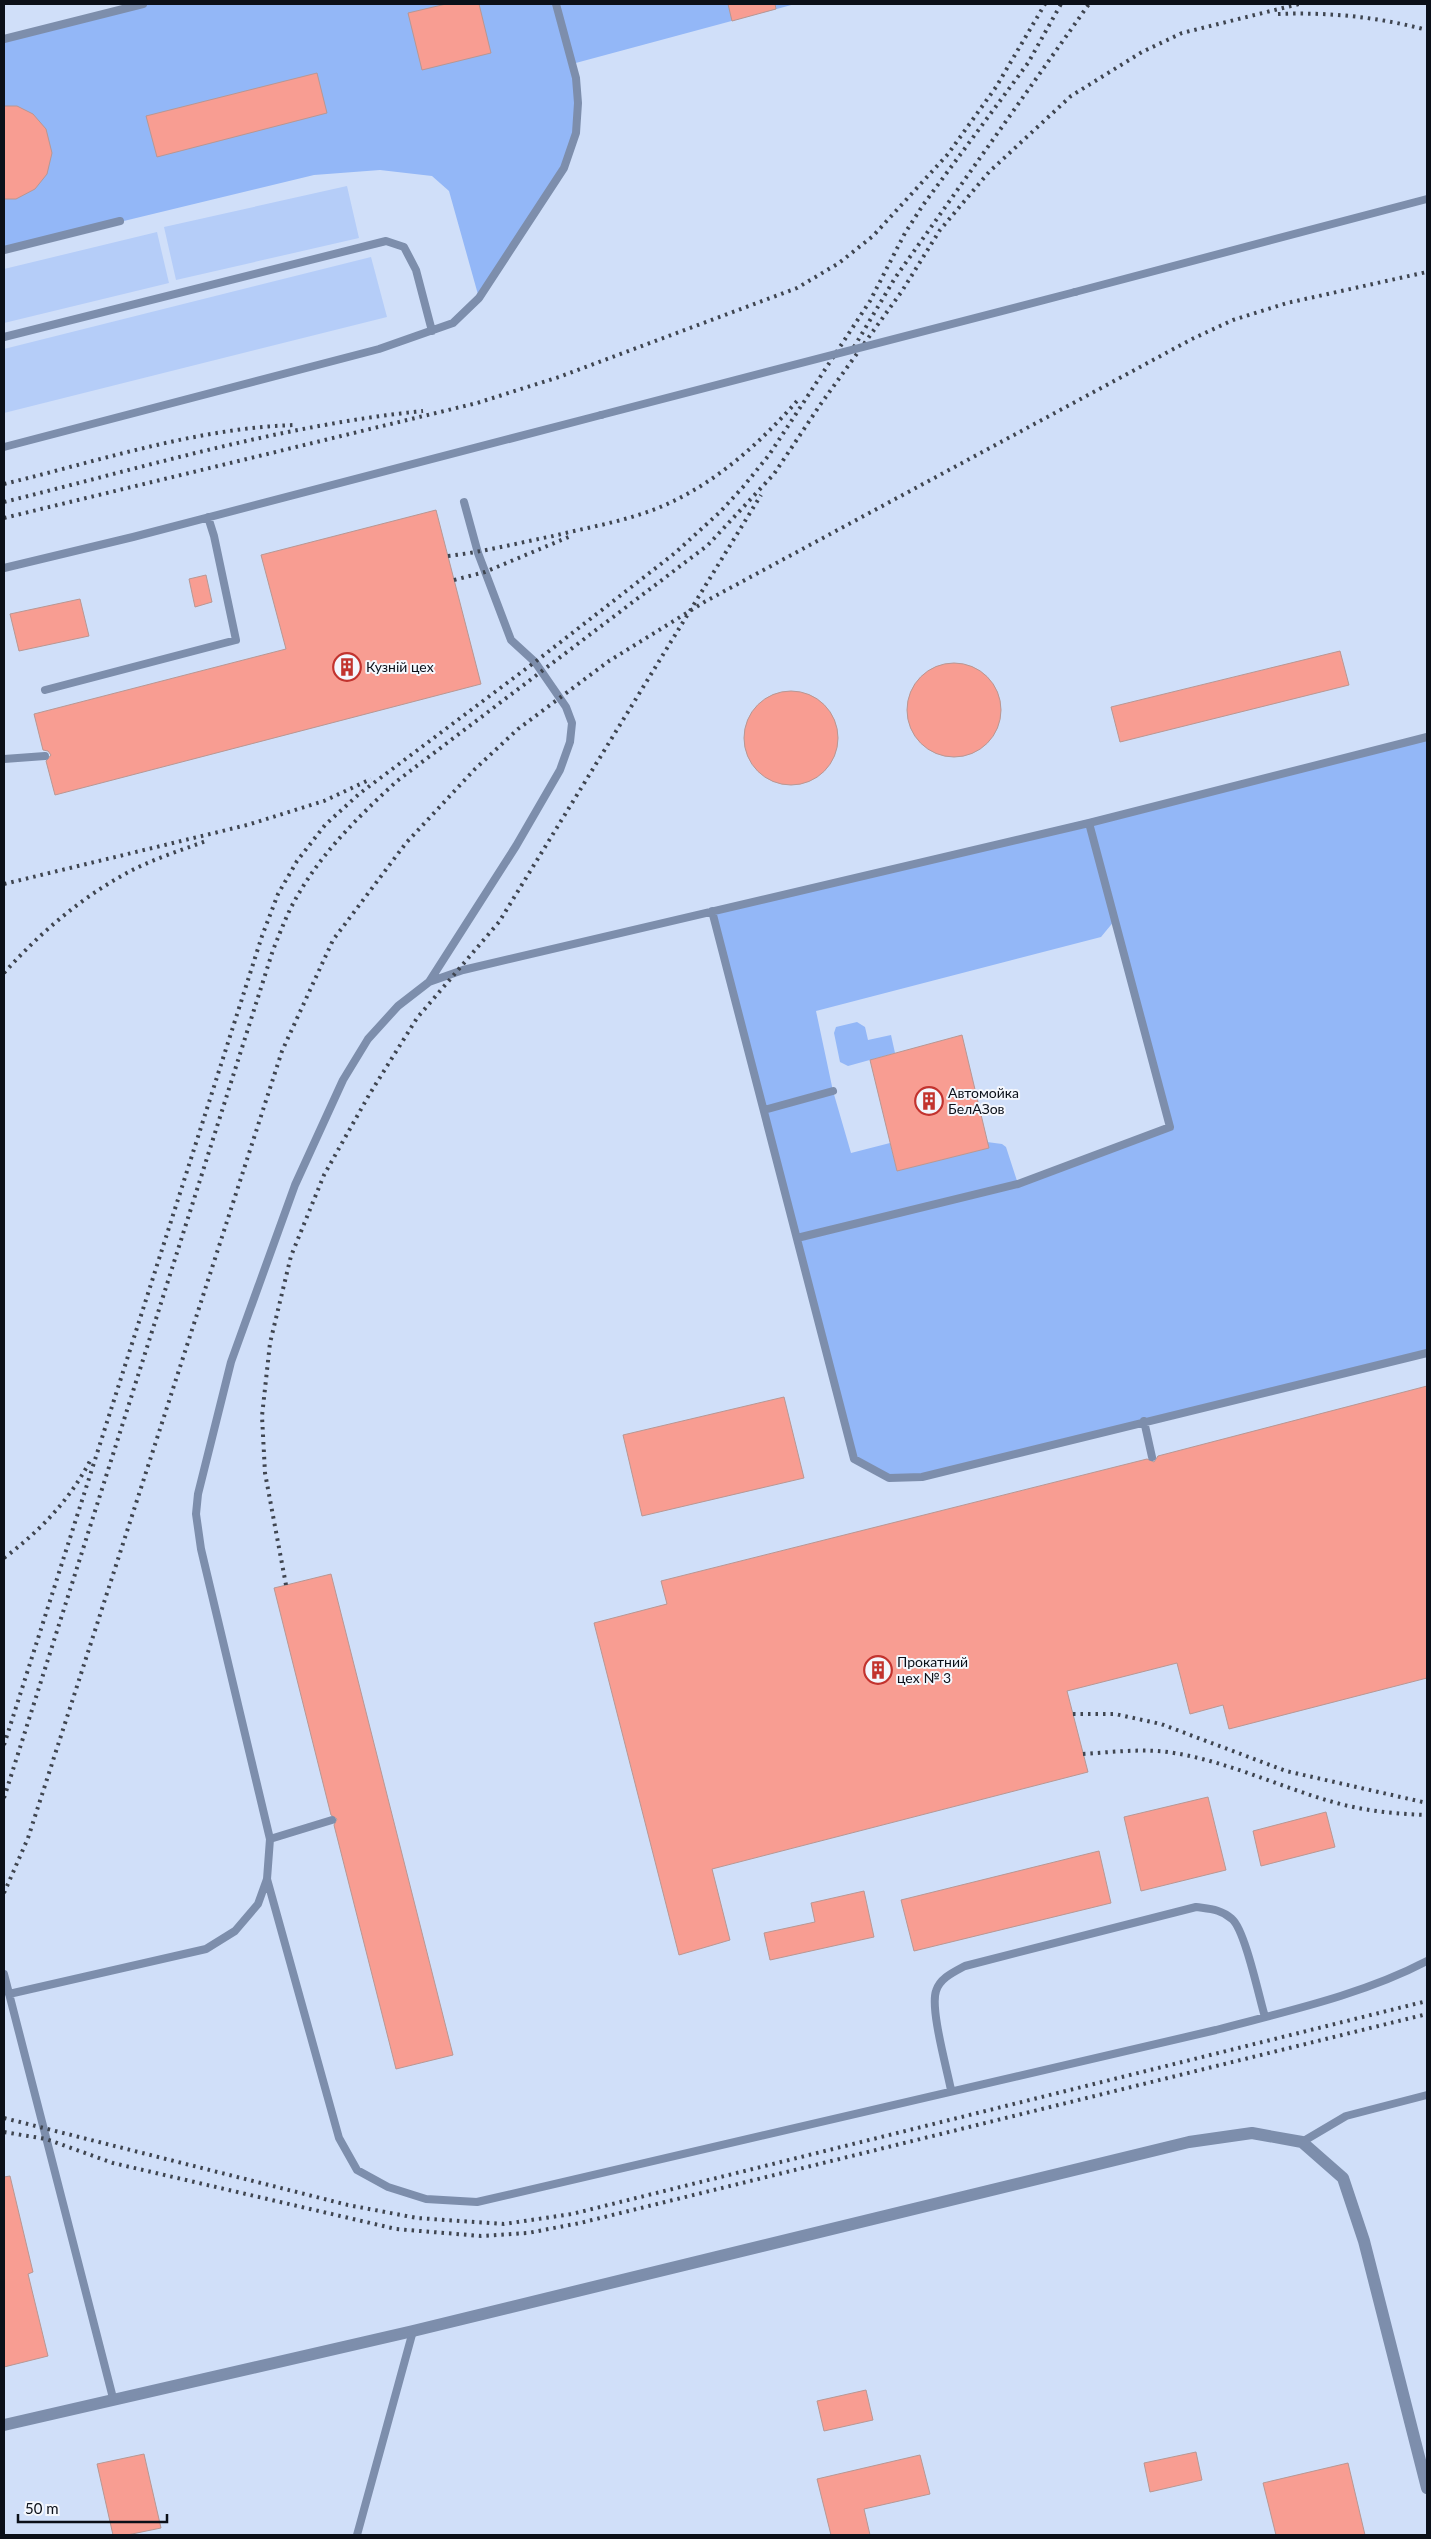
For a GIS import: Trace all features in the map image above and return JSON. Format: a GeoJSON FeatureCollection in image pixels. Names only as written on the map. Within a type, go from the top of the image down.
{"type":"FeatureCollection","features":[{"type":"Feature","properties":{"kind":"street"},"geometry":{"type":"LineString","coordinates":[[4,2425],[113,2398],[413,2331],[1189,2142],[1252,2133],[1302,2142],[1343,2178],[1364,2241],[1427,2488]]}},
{"type":"Feature","properties":{"kind":"lane"},"geometry":{"type":"LineString","coordinates":[[103,4],[106,13]]}},
{"type":"Feature","properties":{"kind":"lane"},"geometry":{"type":"LineString","coordinates":[[4,39],[143,4]]}},
{"type":"Feature","properties":{"kind":"lane"},"geometry":{"type":"LineString","coordinates":[[4,447],[378,349],[453,323],[479,298],[564,168],[576,133],[578,103],[576,78],[556,4]]}},
{"type":"Feature","properties":{"kind":"lane"},"geometry":{"type":"LineString","coordinates":[[4,568],[602,415],[1427,199]]}},
{"type":"Feature","properties":{"kind":"lane"},"geometry":{"type":"LineString","coordinates":[[4,250],[120,220]]}},
{"type":"Feature","properties":{"kind":"lane"},"geometry":{"type":"LineString","coordinates":[[4,338],[386,241],[404,247],[416,270],[432,331]]}},
{"type":"Feature","properties":{"kind":"lane"},"geometry":{"type":"LineString","coordinates":[[429,982],[516,846],[560,770],[570,742],[572,722],[566,707],[535,662],[511,640],[478,553],[464,502]]}},
{"type":"Feature","properties":{"kind":"lane"},"geometry":{"type":"LineString","coordinates":[[45,690],[236,640],[214,536],[208,517]]}},
{"type":"Feature","properties":{"kind":"lane"},"geometry":{"type":"LineString","coordinates":[[9,1994],[206,1948],[235,1931],[258,1904],[267,1879],[270,1839],[201,1549],[196,1514],[198,1494],[231,1362],[295,1185],[343,1080],[368,1039],[398,1006],[429,982],[463,970],[1089,822],[1427,737]]}},
{"type":"Feature","properties":{"kind":"lane"},"geometry":{"type":"LineString","coordinates":[[4,759],[45,756]]}},
{"type":"Feature","properties":{"kind":"lane"},"geometry":{"type":"LineString","coordinates":[[797,1238],[1018,1184],[1170,1127],[1089,822]]}},
{"type":"Feature","properties":{"kind":"lane"},"geometry":{"type":"LineString","coordinates":[[712,911],[854,1459],[889,1478],[922,1477],[1427,1353]]}},
{"type":"Feature","properties":{"kind":"lane"},"geometry":{"type":"LineString","coordinates":[[764,1110],[833,1091]]}},
{"type":"Feature","properties":{"kind":"lane"},"geometry":{"type":"LineString","coordinates":[[1144,1422],[1152,1457]]}},
{"type":"Feature","properties":{"kind":"lane"},"geometry":{"type":"LineString","coordinates":[[270,1839],[332,1820]]}},
{"type":"Feature","properties":{"kind":"lane"},"geometry":{"type":"LineString","coordinates":[[267,1879],[339,2138],[357,2170],[388,2187],[426,2199],[477,2202],[1265,2017],[1318,2003],[1406,1972],[1427,1961]]}},
{"type":"Feature","properties":{"kind":"lane"},"geometry":{"type":"LineString","coordinates":[[952,2090],[936,2014],[936,1991],[948,1976],[965,1966],[1196,1907],[1217,1910],[1233,1919],[1242,1938],[1265,2017]]}},
{"type":"Feature","properties":{"kind":"lane"},"geometry":{"type":"LineString","coordinates":[[4,1974],[113,2398]]}},
{"type":"Feature","properties":{"kind":"lane"},"geometry":{"type":"LineString","coordinates":[[1302,2142],[1346,2116],[1427,2095]]}},
{"type":"Feature","properties":{"kind":"lane"},"geometry":{"type":"LineString","coordinates":[[357,2535],[413,2331]]}},
{"type":"Feature","properties":{"kind":"shaded area"},"geometry":{"type":"Polygon","coordinates":[[[4,4],[1427,4],[1427,2535],[4,2535],[4,4]]]}},
{"type":"Feature","properties":{"kind":"shaded area"},"geometry":{"type":"Polygon","coordinates":[[[143,4],[795,4],[572,64],[576,78],[576,133],[564,168],[479,298],[449,191],[432,176],[380,170],[314,175],[4,250],[4,39],[143,4]]]}},
{"type":"Feature","properties":{"kind":"shaded area"},"geometry":{"type":"Polygon","coordinates":[[[347,186],[359,238],[176,280],[164,227],[347,186]]]}},
{"type":"Feature","properties":{"kind":"shaded area"},"geometry":{"type":"Polygon","coordinates":[[[157,232],[169,283],[4,323],[4,269],[157,232]]]}},
{"type":"Feature","properties":{"kind":"shaded area"},"geometry":{"type":"Polygon","coordinates":[[[371,257],[387,317],[4,413],[4,349],[371,257]]]}},
{"type":"Feature","properties":{"kind":"shaded area"},"geometry":{"type":"Polygon","coordinates":[[[1427,737],[1427,1351],[922,1477],[889,1478],[854,1459],[712,911],[1427,737]],[[1115,920],[1101,937],[816,1011],[833,1091],[851,1153],[890,1143],[897,1171],[989,1148],[987,1142],[1002,1144],[1006,1147],[1018,1184],[1170,1127],[1115,920]]]}},
{"type":"Feature","properties":{"kind":"shaded area"},"geometry":{"type":"Polygon","coordinates":[[[857,1022],[865,1027],[868,1040],[891,1035],[895,1053],[848,1066],[840,1062],[834,1033],[836,1027],[857,1022]]]}},
{"type":"Feature","properties":{"kind":"building"},"geometry":{"type":"Polygon","coordinates":[[[446,4],[479,4],[491,53],[422,70],[408,13],[446,4]]]}},
{"type":"Feature","properties":{"kind":"building"},"geometry":{"type":"Polygon","coordinates":[[[728,4],[775,4],[776,9],[732,21],[728,4]]]}},
{"type":"Feature","properties":{"kind":"building"},"geometry":{"type":"Polygon","coordinates":[[[317,73],[327,113],[157,157],[146,116],[317,73]]]}},
{"type":"Feature","properties":{"kind":"building"},"geometry":{"type":"Polygon","coordinates":[[[4,106],[17,106],[33,114],[46,129],[52,153],[47,174],[35,189],[16,199],[4,199],[4,106]]]}},
{"type":"Feature","properties":{"kind":"building","name":"Кузній цех"},"geometry":{"type":"Polygon","coordinates":[[[436,510],[481,684],[55,795],[46,761],[51,755],[48,751],[43,750],[34,714],[286,649],[261,555],[436,510]]]}},
{"type":"Feature","properties":{"kind":"building"},"geometry":{"type":"Polygon","coordinates":[[[206,575],[212,602],[195,607],[189,579],[206,575]]]}},
{"type":"Feature","properties":{"kind":"building"},"geometry":{"type":"Polygon","coordinates":[[[80,599],[89,636],[19,651],[10,614],[80,599]]]}},
{"type":"Feature","properties":{"kind":"building"},"geometry":{"type":"Polygon","coordinates":[[[1340,651],[1349,685],[1120,742],[1111,707],[1340,651]]]}},
{"type":"Feature","properties":{"kind":"building"},"geometry":{"type":"Polygon","coordinates":[[[954,663],[972,666],[987,677],[998,692],[1001,710],[998,728],[987,743],[972,754],[954,757],[936,754],[921,743],[910,728],[907,710],[910,692],[921,677],[936,666],[954,663]]]}},
{"type":"Feature","properties":{"kind":"building"},"geometry":{"type":"Polygon","coordinates":[[[791,691],[809,694],[824,705],[835,720],[838,738],[835,756],[824,771],[809,782],[791,785],[773,782],[758,771],[747,756],[744,738],[747,720],[758,705],[773,694],[791,691]]]}},
{"type":"Feature","properties":{"kind":"building","name":"Автомойка БелАЗов"},"geometry":{"type":"Polygon","coordinates":[[[962,1035],[989,1148],[897,1171],[870,1060],[962,1035]]]}},
{"type":"Feature","properties":{"kind":"building","name":"Прокатний цех № 3"},"geometry":{"type":"Polygon","coordinates":[[[1427,1386],[1427,1678],[1229,1729],[1223,1705],[1190,1714],[1177,1663],[1067,1691],[1088,1772],[712,1869],[730,1940],[679,1955],[594,1623],[667,1604],[661,1581],[1147,1459],[1154,1462],[1158,1456],[1427,1386]]]}},
{"type":"Feature","properties":{"kind":"building"},"geometry":{"type":"Polygon","coordinates":[[[784,1397],[804,1478],[642,1516],[623,1435],[784,1397]]]}},
{"type":"Feature","properties":{"kind":"building"},"geometry":{"type":"Polygon","coordinates":[[[331,1574],[453,2055],[396,2069],[334,1825],[337,1819],[331,1815],[274,1588],[331,1574]]]}},
{"type":"Feature","properties":{"kind":"building"},"geometry":{"type":"Polygon","coordinates":[[[1208,1797],[1226,1870],[1141,1891],[1124,1817],[1208,1797]]]}},
{"type":"Feature","properties":{"kind":"building"},"geometry":{"type":"Polygon","coordinates":[[[1326,1812],[1335,1847],[1261,1866],[1253,1831],[1326,1812]]]}},
{"type":"Feature","properties":{"kind":"building"},"geometry":{"type":"Polygon","coordinates":[[[1099,1851],[1111,1903],[914,1951],[901,1900],[1099,1851]]]}},
{"type":"Feature","properties":{"kind":"building"},"geometry":{"type":"Polygon","coordinates":[[[864,1891],[874,1937],[770,1960],[764,1933],[815,1922],[811,1903],[864,1891]]]}},
{"type":"Feature","properties":{"kind":"building"},"geometry":{"type":"Polygon","coordinates":[[[10,2176],[33,2272],[28,2274],[48,2356],[4,2367],[4,2177],[10,2176]]]}},
{"type":"Feature","properties":{"kind":"building"},"geometry":{"type":"Polygon","coordinates":[[[866,2390],[873,2420],[824,2431],[817,2401],[866,2390]]]}},
{"type":"Feature","properties":{"kind":"building"},"geometry":{"type":"Polygon","coordinates":[[[1196,2452],[1202,2480],[1150,2492],[1144,2463],[1196,2452]]]}},
{"type":"Feature","properties":{"kind":"building"},"geometry":{"type":"Polygon","coordinates":[[[144,2454],[161,2528],[127,2535],[113,2535],[97,2464],[144,2454]]]}},
{"type":"Feature","properties":{"kind":"building"},"geometry":{"type":"Polygon","coordinates":[[[920,2455],[930,2494],[864,2509],[870,2535],[831,2535],[817,2479],[920,2455]]]}},
{"type":"Feature","properties":{"kind":"building"},"geometry":{"type":"Polygon","coordinates":[[[1348,2463],[1365,2535],[1276,2535],[1263,2483],[1348,2463]]]}},
{"type":"Feature","properties":{"kind":"railway"},"geometry":{"type":"LineString","coordinates":[[4,518],[477,403],[559,377],[797,288],[839,263],[873,236],[948,154],[996,87],[1045,4]]}},
{"type":"Feature","properties":{"kind":"railway"},"geometry":{"type":"LineString","coordinates":[[4,1745],[262,936],[278,894],[297,861],[325,825],[359,794],[535,662],[675,553],[720,512],[743,487],[769,455],[870,301],[905,233],[923,205],[1028,63],[1061,4]]}},
{"type":"Feature","properties":{"kind":"railway"},"geometry":{"type":"LineString","coordinates":[[854,347],[895,278],[1089,4]]}},
{"type":"Feature","properties":{"kind":"railway"},"geometry":{"type":"LineString","coordinates":[[4,1798],[273,950],[292,906],[316,867],[354,822],[397,781],[708,545],[774,474],[820,405],[902,291],[940,230],[989,172],[1071,96],[1142,52],[1182,33],[1299,4]]}},
{"type":"Feature","properties":{"kind":"railway"},"geometry":{"type":"LineString","coordinates":[[1278,14],[1353,16],[1427,30]]}},
{"type":"Feature","properties":{"kind":"railway"},"geometry":{"type":"LineString","coordinates":[[4,1893],[28,1838],[282,1051],[333,940],[406,843],[475,769],[518,729],[609,661],[706,601],[1192,339],[1233,320],[1287,303],[1427,272]]}},
{"type":"Feature","properties":{"kind":"railway"},"geometry":{"type":"LineString","coordinates":[[448,556],[553,536],[627,518],[661,507],[705,484],[725,469],[763,437],[797,401]]}},
{"type":"Feature","properties":{"kind":"railway"},"geometry":{"type":"LineString","coordinates":[[4,502],[264,437],[317,426],[423,411]]}},
{"type":"Feature","properties":{"kind":"railway"},"geometry":{"type":"LineString","coordinates":[[4,484],[184,439],[258,427],[295,425]]}},
{"type":"Feature","properties":{"kind":"railway"},"geometry":{"type":"LineString","coordinates":[[286,1585],[265,1473],[262,1416],[270,1343],[291,1256],[324,1175],[369,1095],[417,1018],[499,922],[761,495]]}},
{"type":"Feature","properties":{"kind":"railway"},"geometry":{"type":"LineString","coordinates":[[454,580],[485,572],[571,536]]}},
{"type":"Feature","properties":{"kind":"railway"},"geometry":{"type":"LineString","coordinates":[[4,884],[247,825],[324,801],[371,779]]}},
{"type":"Feature","properties":{"kind":"railway"},"geometry":{"type":"LineString","coordinates":[[4,973],[45,931],[91,895],[144,864],[206,841]]}},
{"type":"Feature","properties":{"kind":"railway"},"geometry":{"type":"LineString","coordinates":[[4,1558],[30,1537],[53,1514],[74,1488],[91,1459]]}},
{"type":"Feature","properties":{"kind":"railway"},"geometry":{"type":"LineString","coordinates":[[1073,1714],[1115,1714],[1161,1724],[1286,1771],[1427,1803]]}},
{"type":"Feature","properties":{"kind":"railway"},"geometry":{"type":"LineString","coordinates":[[1083,1754],[1117,1751],[1174,1753],[1215,1762],[1313,1796],[1356,1808],[1380,1812],[1427,1815]]}},
{"type":"Feature","properties":{"kind":"railway"},"geometry":{"type":"LineString","coordinates":[[4,2118],[348,2205],[417,2218],[504,2224],[572,2214],[1427,2001]]}},
{"type":"Feature","properties":{"kind":"railway"},"geometry":{"type":"LineString","coordinates":[[4,2132],[46,2139],[113,2163],[396,2229],[481,2236],[528,2233],[580,2223],[1427,2014]]}},
{"type":"Feature","properties":{"kind":"place","name":"Кузній цех"},"geometry":{"type":"Point","coordinates":[347,667]}},
{"type":"Feature","properties":{"kind":"place","name":"Автомойка БелАЗов"},"geometry":{"type":"Point","coordinates":[929,1101]}},
{"type":"Feature","properties":{"kind":"place","name":"Прокатний цех № 3"},"geometry":{"type":"Point","coordinates":[878,1670]}}]}
